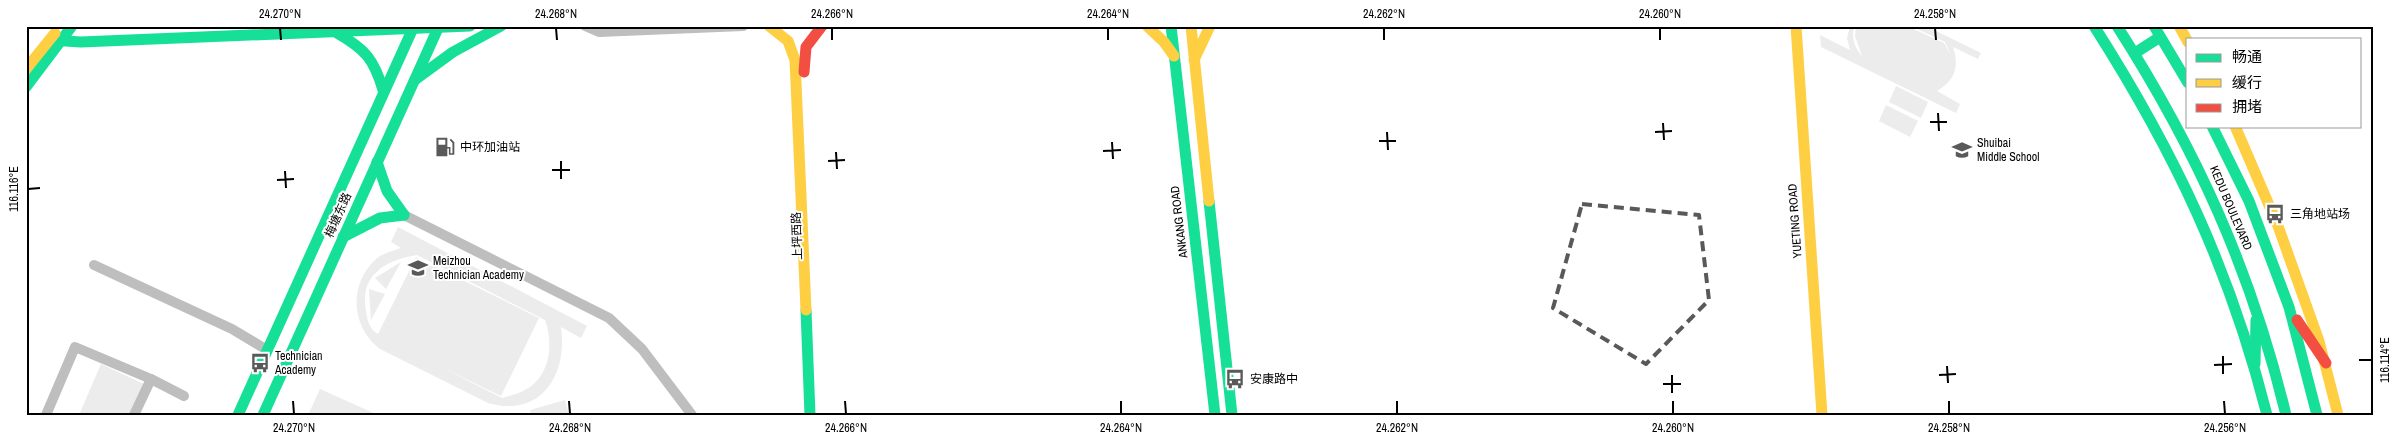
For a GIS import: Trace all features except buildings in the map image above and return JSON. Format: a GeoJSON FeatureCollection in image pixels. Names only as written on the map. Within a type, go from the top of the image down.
{"type":"FeatureCollection","features":[{"type":"Feature","properties":{"kind":"main road"},"geometry":{"type":"LineString","coordinates":[[26,87],[55,40],[60,26]]}},
{"type":"Feature","properties":{"kind":"main road"},"geometry":{"type":"LineString","coordinates":[[26,68],[72,26]]}},
{"type":"Feature","properties":{"kind":"main road"},"geometry":{"type":"LineString","coordinates":[[55,40],[337,33],[470,26]]}},
{"type":"Feature","properties":{"kind":"main road"},"geometry":{"type":"LineString","coordinates":[[413,82],[453,52],[501,26]]}},
{"type":"Feature","properties":{"kind":"main road"},"geometry":{"type":"LineString","coordinates":[[769,26],[788,41],[799,58],[809,41],[822,26]]}},
{"type":"Feature","properties":{"kind":"main road"},"geometry":{"type":"LineString","coordinates":[[1147,26],[1164,42],[1174,56]]}},
{"type":"Feature","properties":{"kind":"main road","name":"ANKANG ROAD"},"geometry":{"type":"LineString","coordinates":[[1171,26],[1215,415]]}},
{"type":"Feature","properties":{"kind":"main road"},"geometry":{"type":"LineString","coordinates":[[1191,26],[1232,415]]}},
{"type":"Feature","properties":{"kind":"main road"},"geometry":{"type":"LineString","coordinates":[[1194,60],[1210,26]]}},
{"type":"Feature","properties":{"kind":"main road","name":"YUETING ROAD"},"geometry":{"type":"LineString","coordinates":[[1787,26],[1812,415]]}},
{"type":"Feature","properties":{"kind":"main road","name":"YUETING ROAD"},"geometry":{"type":"LineString","coordinates":[[1796,26],[1822,415]]}},
{"type":"Feature","properties":{"kind":"main road"},"geometry":{"type":"LineString","coordinates":[[2094,26],[2122,68],[2171,154],[2225,274],[2256,364],[2265,412]]}},
{"type":"Feature","properties":{"kind":"main road","name":"KEDU BOULEVARD"},"geometry":{"type":"LineString","coordinates":[[2117,26],[2153,81],[2204,178],[2257,305],[2275,364],[2286,415]]}},
{"type":"Feature","properties":{"kind":"main road"},"geometry":{"type":"LineString","coordinates":[[2154,26],[2160,37],[2171,71],[2186,81]]}},
{"type":"Feature","properties":{"kind":"main road"},"geometry":{"type":"LineString","coordinates":[[2179,26],[2186,38]]}},
{"type":"Feature","properties":{"kind":"main road","name":"梅塘东路"},"geometry":{"type":"LineString","coordinates":[[263,415],[439,27]]}},
{"type":"Feature","properties":{"kind":"main road","name":"梅塘东路"},"geometry":{"type":"LineString","coordinates":[[238,415],[383,90],[413,28]]}},
{"type":"Feature","properties":{"kind":"main road"},"geometry":{"type":"LineString","coordinates":[[337,33],[356,44],[371,56],[377,67],[383,90]]}},
{"type":"Feature","properties":{"kind":"main road"},"geometry":{"type":"LineString","coordinates":[[2135,53],[2160,37]]}},
{"type":"Feature","properties":{"kind":"main road","name":"上坪西路"},"geometry":{"type":"LineString","coordinates":[[799,58],[810,415]]}},
{"type":"Feature","properties":{"kind":"main road","name":"上坪西路"},"geometry":{"type":"LineString","coordinates":[[799,58],[819,415]]}},
{"type":"Feature","properties":{"kind":"main road"},"geometry":{"type":"LineString","coordinates":[[2153,81],[2171,71]]}},
{"type":"Feature","properties":{"kind":"main road","name":"KEDU BOULEVARD"},"geometry":{"type":"LineString","coordinates":[[2213,128],[2249,201],[2289,308],[2317,415]]}},
{"type":"Feature","properties":{"kind":"main road"},"geometry":{"type":"LineString","coordinates":[[2235,128],[2278,226],[2326,363],[2338,415]]}},
{"type":"Feature","properties":{"kind":"main road"},"geometry":{"type":"LineString","coordinates":[[377,162],[382,184],[391,202],[404,215]]}},
{"type":"Feature","properties":{"kind":"main road"},"geometry":{"type":"LineString","coordinates":[[343,237],[380,218],[404,215]]}},
{"type":"Feature","properties":{"kind":"main road"},"geometry":{"type":"LineString","coordinates":[[2256,364],[2257,305]]}},
{"type":"Feature","properties":{"kind":"main road"},"geometry":{"type":"LineString","coordinates":[[2289,308],[2326,363]]}},
{"type":"Feature","properties":{"kind":"street"},"geometry":{"type":"LineString","coordinates":[[585,26],[599,32],[743,26]]}},
{"type":"Feature","properties":{"kind":"street"},"geometry":{"type":"LineString","coordinates":[[404,215],[609,318],[642,348],[692,415]]}},
{"type":"Feature","properties":{"kind":"street"},"geometry":{"type":"LineString","coordinates":[[94,265],[232,329],[267,350]]}},
{"type":"Feature","properties":{"kind":"street"},"geometry":{"type":"LineString","coordinates":[[46,415],[75,347],[150,379],[184,396]]}},
{"type":"Feature","properties":{"kind":"street"},"geometry":{"type":"LineString","coordinates":[[134,415],[150,379]]}},
{"type":"Feature","properties":{"kind":"highlighted area"},"geometry":{"type":"Polygon","coordinates":[[[1582,204],[1699,215],[1709,300],[1646,364],[1553,308],[1582,204]]]}},
{"type":"Feature","properties":{"kind":"shaded area"},"geometry":{"type":"Polygon","coordinates":[[[1850,26],[1855,26],[1854,42],[1862,56],[1855,36],[1856,26],[1907,26],[1944,43],[1951,55],[1945,42],[1911,26],[1926,26],[1981,53],[1978,59],[1953,47],[1956,61],[1954,73],[1948,83],[1937,91],[1960,104],[1956,113],[1821,47],[1820,35],[1850,50],[1847,38],[1850,26]]]}},
{"type":"Feature","properties":{"kind":"shaded area"},"geometry":{"type":"Polygon","coordinates":[[[1896,86],[1928,102],[1921,118],[1889,102],[1896,86]]]}},
{"type":"Feature","properties":{"kind":"shaded area"},"geometry":{"type":"Polygon","coordinates":[[[1886,105],[1918,121],[1910,137],[1879,121],[1886,105]]]}},
{"type":"Feature","properties":{"kind":"shaded area"},"geometry":{"type":"Polygon","coordinates":[[[398,227],[587,326],[581,338],[561,327],[562,345],[560,362],[555,377],[547,389],[536,398],[522,404],[506,406],[488,403],[380,349],[370,340],[359,318],[357,293],[367,269],[376,259],[401,248],[391,242],[398,227]],[[417,255],[395,261],[378,271],[371,278],[365,298],[368,321],[373,330],[378,334],[416,257],[539,318],[501,396],[439,366],[502,398],[514,395],[533,384],[545,368],[548,359],[549,339],[545,320],[417,255]]]}},
{"type":"Feature","properties":{"kind":"shaded area"},"geometry":{"type":"Polygon","coordinates":[[[401,262],[386,289],[375,278],[401,262]]]}},
{"type":"Feature","properties":{"kind":"shaded area"},"geometry":{"type":"Polygon","coordinates":[[[369,289],[385,294],[371,320],[369,289]]]}},
{"type":"Feature","properties":{"kind":"shaded area"},"geometry":{"type":"Polygon","coordinates":[[[101,364],[144,384],[129,415],[79,415],[101,364]]]}},
{"type":"Feature","properties":{"kind":"shaded area"},"geometry":{"type":"Polygon","coordinates":[[[320,389],[378,415],[308,415],[320,389]]]}},
{"type":"Feature","properties":{"kind":"shaded area"},"geometry":{"type":"Polygon","coordinates":[[[565,400],[569,415],[531,415],[530,410],[565,400]]]}},
{"type":"Feature","properties":{"kind":"traffic: fast"},"geometry":{"type":"LineString","coordinates":[[26,87],[72,26]]}},
{"type":"Feature","properties":{"kind":"traffic: fast"},"geometry":{"type":"LineString","coordinates":[[238,415],[414,26]]}},
{"type":"Feature","properties":{"kind":"traffic: fast"},"geometry":{"type":"LineString","coordinates":[[263,415],[439,26]]}},
{"type":"Feature","properties":{"kind":"traffic: fast"},"geometry":{"type":"LineString","coordinates":[[50,40],[81,42],[470,26]]}},
{"type":"Feature","properties":{"kind":"traffic: fast"},"geometry":{"type":"LineString","coordinates":[[416,79],[453,52],[501,26]]}},
{"type":"Feature","properties":{"kind":"traffic: fast"},"geometry":{"type":"LineString","coordinates":[[1171,26],[1215,415]]}},
{"type":"Feature","properties":{"kind":"traffic: fast"},"geometry":{"type":"LineString","coordinates":[[2094,26],[2150,120],[2175,166],[2197,213],[2236,310],[2267,415]]}},
{"type":"Feature","properties":{"kind":"traffic: fast"},"geometry":{"type":"LineString","coordinates":[[2117,26],[2172,119],[2218,213],[2256,311],[2286,415]]}},
{"type":"Feature","properties":{"kind":"traffic: fast"},"geometry":{"type":"LineString","coordinates":[[2154,26],[2186,80]]}},
{"type":"Feature","properties":{"kind":"traffic: fast"},"geometry":{"type":"LineString","coordinates":[[337,33],[355,44],[367,56],[376,70],[383,90]]}},
{"type":"Feature","properties":{"kind":"traffic: fast"},"geometry":{"type":"LineString","coordinates":[[2135,53],[2160,37]]}},
{"type":"Feature","properties":{"kind":"traffic: fast"},"geometry":{"type":"LineString","coordinates":[[2213,128],[2249,201],[2289,307],[2317,415]]}},
{"type":"Feature","properties":{"kind":"traffic: fast"},"geometry":{"type":"LineString","coordinates":[[377,162],[387,191],[404,215]]}},
{"type":"Feature","properties":{"kind":"traffic: fast"},"geometry":{"type":"LineString","coordinates":[[1209,201],[1232,415]]}},
{"type":"Feature","properties":{"kind":"traffic: fast"},"geometry":{"type":"LineString","coordinates":[[343,237],[380,218],[404,215]]}},
{"type":"Feature","properties":{"kind":"traffic: fast"},"geometry":{"type":"LineString","coordinates":[[806,310],[810,415]]}},
{"type":"Feature","properties":{"kind":"traffic: fast"},"geometry":{"type":"LineString","coordinates":[[2255,364],[2256,320]]}},
{"type":"Feature","properties":{"kind":"traffic: slow"},"geometry":{"type":"LineString","coordinates":[[769,26],[788,41],[795,60],[806,310]]}},
{"type":"Feature","properties":{"kind":"traffic: slow"},"geometry":{"type":"LineString","coordinates":[[1147,26],[1164,42],[1174,56]]}},
{"type":"Feature","properties":{"kind":"traffic: slow"},"geometry":{"type":"LineString","coordinates":[[1191,26],[1209,201]]}},
{"type":"Feature","properties":{"kind":"traffic: slow"},"geometry":{"type":"LineString","coordinates":[[1194,60],[1210,26]]}},
{"type":"Feature","properties":{"kind":"traffic: slow"},"geometry":{"type":"LineString","coordinates":[[1796,26],[1822,415]]}},
{"type":"Feature","properties":{"kind":"traffic: slow"},"geometry":{"type":"LineString","coordinates":[[2179,26],[2186,38]]}},
{"type":"Feature","properties":{"kind":"traffic: slow"},"geometry":{"type":"LineString","coordinates":[[26,69],[55,33]]}},
{"type":"Feature","properties":{"kind":"traffic: slow"},"geometry":{"type":"LineString","coordinates":[[2236,128],[2278,226],[2319,341],[2338,415]]}},
{"type":"Feature","properties":{"kind":"traffic: jam"},"geometry":{"type":"LineString","coordinates":[[804,72],[806,47],[822,26]]}},
{"type":"Feature","properties":{"kind":"traffic: jam"},"geometry":{"type":"LineString","coordinates":[[2297,320],[2326,363]]}},
{"type":"Feature","properties":{"kind":"place","name":"中环加油站"},"geometry":{"type":"Point","coordinates":[445,147]}},
{"type":"Feature","properties":{"kind":"place","name":"Shuibai Middle School"},"geometry":{"type":"Point","coordinates":[1962,150]}},
{"type":"Feature","properties":{"kind":"place","name":"三角地站场"},"geometry":{"type":"Point","coordinates":[2275,214]}},
{"type":"Feature","properties":{"kind":"place","name":"Meizhou Technician Academy"},"geometry":{"type":"Point","coordinates":[418,268]}},
{"type":"Feature","properties":{"kind":"place","name":"Technician Academy"},"geometry":{"type":"Point","coordinates":[260,363]}},
{"type":"Feature","properties":{"kind":"place","name":"安康路中"},"geometry":{"type":"Point","coordinates":[1235,379]}}]}
